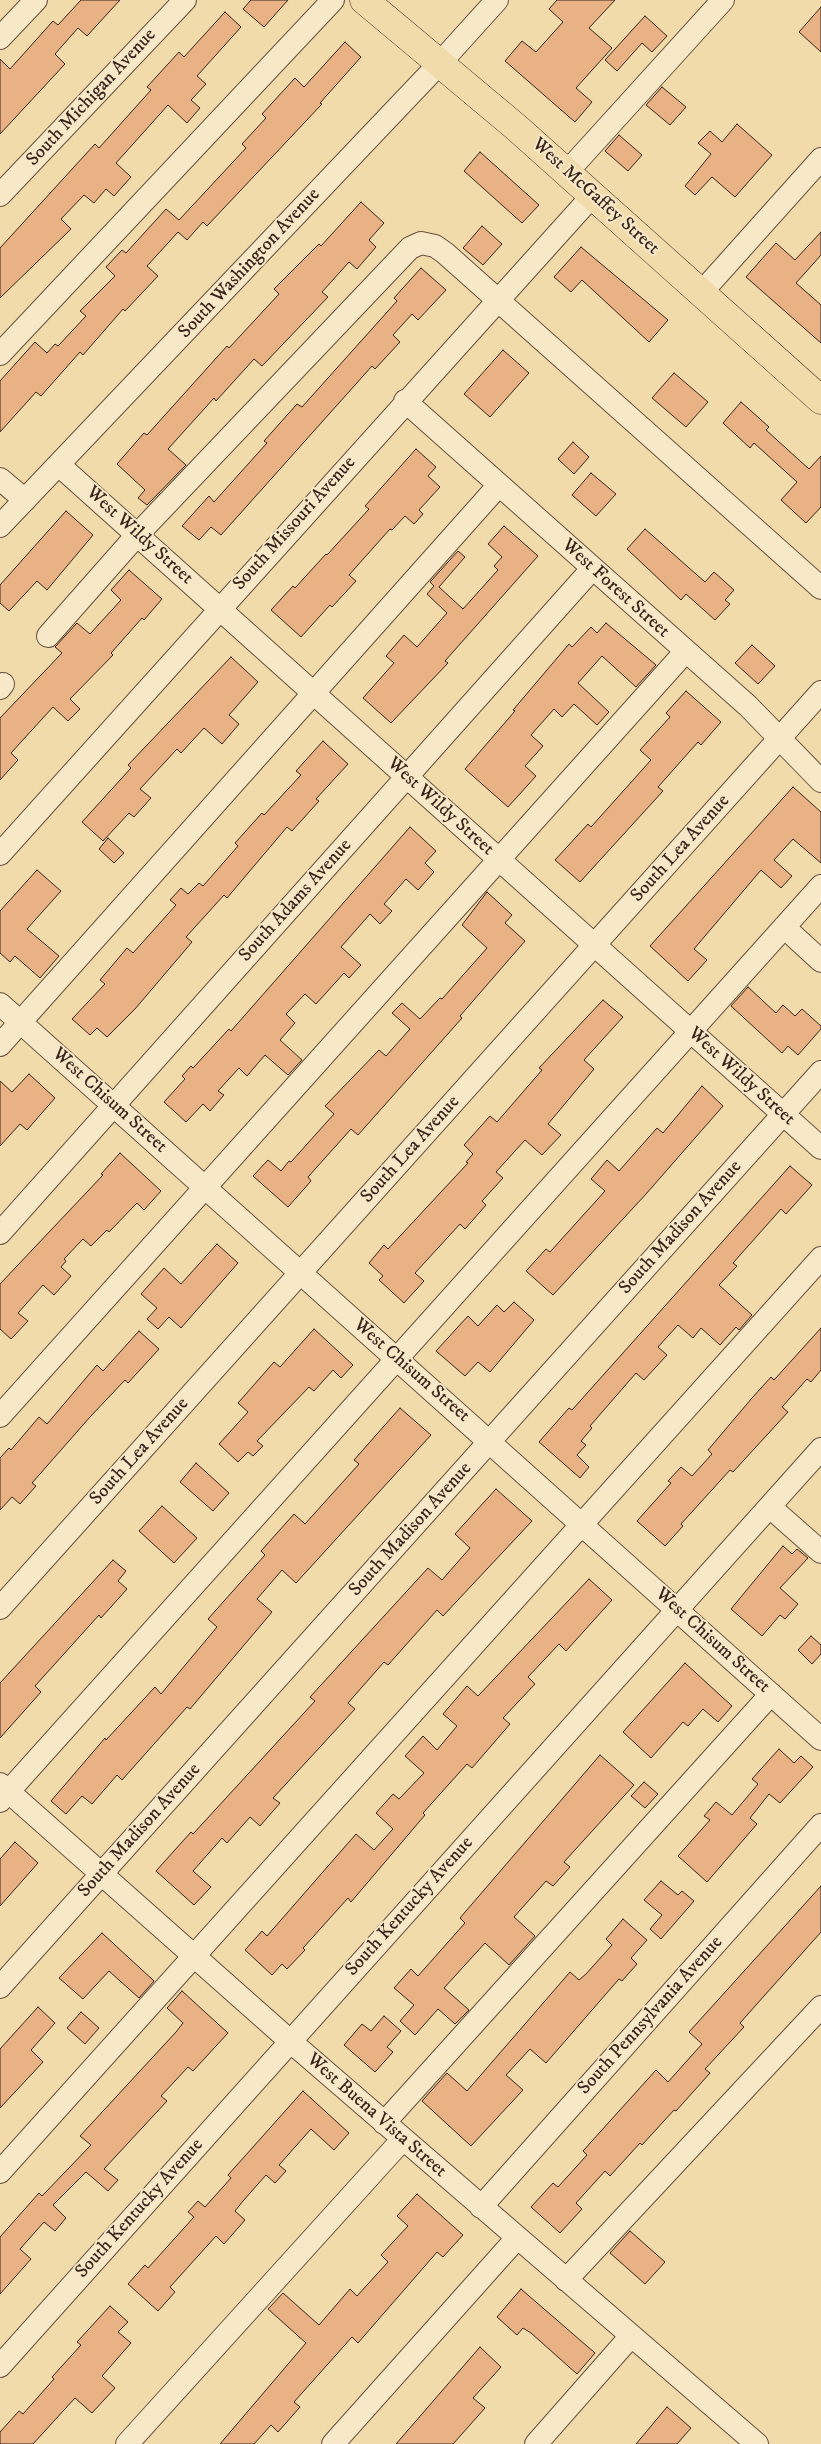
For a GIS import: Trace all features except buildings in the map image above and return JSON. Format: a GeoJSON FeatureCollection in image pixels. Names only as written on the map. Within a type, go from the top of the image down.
{"type":"FeatureCollection","features":[{"type":"Feature","properties":{"kind":"main road","name":"West McGaffey Street"},"geometry":{"type":"LineString","coordinates":[[364,0],[567,172],[821,400]]}},
{"type":"Feature","properties":{"kind":"street"},"geometry":{"type":"LineString","coordinates":[[0,38],[36,0]]}},
{"type":"Feature","properties":{"kind":"street","name":"South Michigan Avenue"},"geometry":{"type":"LineString","coordinates":[[0,195],[185,0]]}},
{"type":"Feature","properties":{"kind":"street"},"geometry":{"type":"LineString","coordinates":[[0,354],[333,0]]}},
{"type":"Feature","properties":{"kind":"street","name":"South Washington Avenue"},"geometry":{"type":"LineString","coordinates":[[0,526],[440,63],[497,0]]}},
{"type":"Feature","properties":{"kind":"street"},"geometry":{"type":"LineString","coordinates":[[567,172],[723,0]]}},
{"type":"Feature","properties":{"kind":"street"},"geometry":{"type":"LineString","coordinates":[[701,293],[821,159]]}},
{"type":"Feature","properties":{"kind":"street","name":"South Missouri Avenue"},"geometry":{"type":"LineString","coordinates":[[0,854],[405,401],[593,195]]}},
{"type":"Feature","properties":{"kind":"street"},"geometry":{"type":"LineString","coordinates":[[48,636],[138,535],[410,248],[421,243],[435,246],[498,299],[821,588]]}},
{"type":"Feature","properties":{"kind":"street","name":"West Forest Street"},"geometry":{"type":"LineString","coordinates":[[405,401],[748,706],[821,781]]}},
{"type":"Feature","properties":{"kind":"street","name":"West Wildy Street"},"geometry":{"type":"LineString","coordinates":[[59,465],[821,1148]]}},
{"type":"Feature","properties":{"kind":"street"},"geometry":{"type":"LineString","coordinates":[[0,479],[25,500]]}},
{"type":"Feature","properties":{"kind":"street"},"geometry":{"type":"LineString","coordinates":[[0,1045],[499,485]]}},
{"type":"Feature","properties":{"kind":"street","name":"South Adams Avenue"},"geometry":{"type":"LineString","coordinates":[[0,1233],[592,569]]}},
{"type":"Feature","properties":{"kind":"street"},"geometry":{"type":"LineString","coordinates":[[0,1416],[686,651]]}},
{"type":"Feature","properties":{"kind":"street","name":"South Lea Avenue"},"geometry":{"type":"LineString","coordinates":[[0,1608],[821,692]]}},
{"type":"Feature","properties":{"kind":"street"},"geometry":{"type":"LineString","coordinates":[[3,1792],[821,886]]}},
{"type":"Feature","properties":{"kind":"street"},"geometry":{"type":"LineString","coordinates":[[784,927],[821,961]]}},
{"type":"Feature","properties":{"kind":"street","name":"West Chisum Street"},"geometry":{"type":"LineString","coordinates":[[0,1004],[821,1739]]}},
{"type":"Feature","properties":{"kind":"street","name":"South Madison Avenue"},"geometry":{"type":"LineString","coordinates":[[0,1987],[821,1072]]}},
{"type":"Feature","properties":{"kind":"street"},"geometry":{"type":"LineString","coordinates":[[0,2172],[821,1258]]}},
{"type":"Feature","properties":{"kind":"street","name":"South Kentucky Avenue"},"geometry":{"type":"LineString","coordinates":[[0,2366],[821,1449]]}},
{"type":"Feature","properties":{"kind":"street"},"geometry":{"type":"LineString","coordinates":[[770,1506],[821,1552]]}},
{"type":"Feature","properties":{"kind":"street"},"geometry":{"type":"LineString","coordinates":[[384,2123],[771,1694]]}},
{"type":"Feature","properties":{"kind":"street","name":"West Buena Vista Street"},"geometry":{"type":"LineString","coordinates":[[3,1792],[101,1874],[750,2442]]}},
{"type":"Feature","properties":{"kind":"street","name":"South Pennsylvania Avenue"},"geometry":{"type":"LineString","coordinates":[[481,2207],[821,1825]]}},
{"type":"Feature","properties":{"kind":"street"},"geometry":{"type":"LineString","coordinates":[[566,2280],[821,2007]]}},
{"type":"Feature","properties":{"kind":"street"},"geometry":{"type":"LineString","coordinates":[[127,2444],[403,2139]]}},
{"type":"Feature","properties":{"kind":"street"},"geometry":{"type":"LineString","coordinates":[[333,2444],[517,2238]]}},
{"type":"Feature","properties":{"kind":"street"},"geometry":{"type":"LineString","coordinates":[[536,2444],[631,2336]]}}]}
